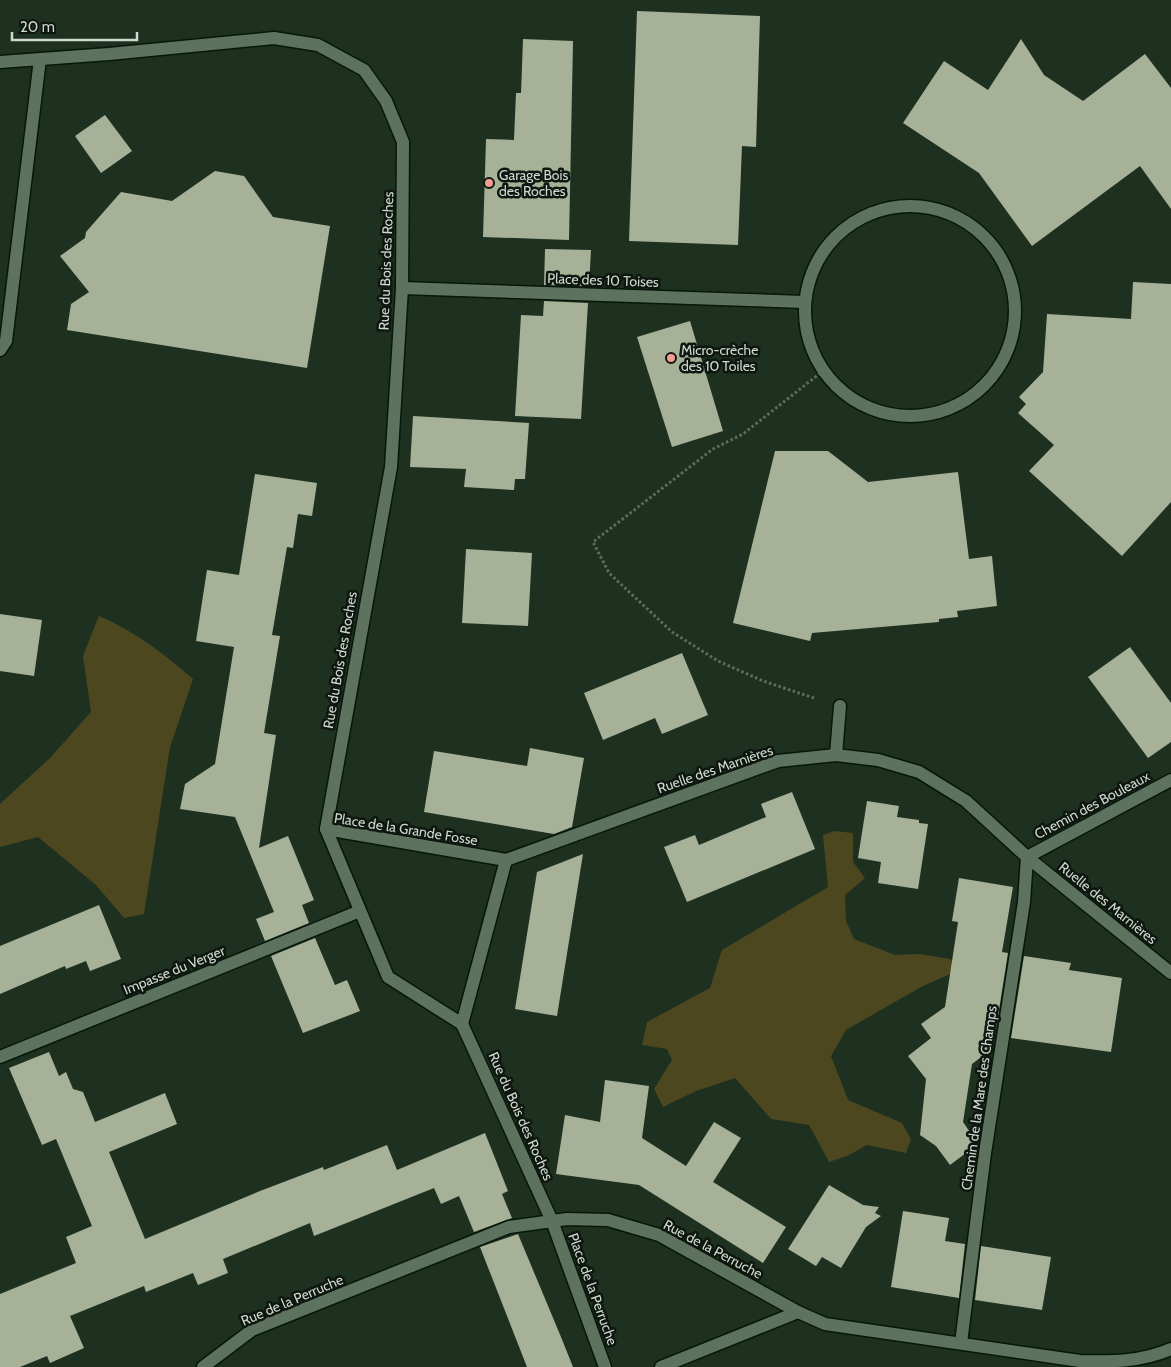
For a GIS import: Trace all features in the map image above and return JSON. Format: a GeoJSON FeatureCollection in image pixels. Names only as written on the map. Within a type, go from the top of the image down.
{"type":"FeatureCollection","features":[{"type":"Feature","properties":{"kind":"street","name":"Rue du Bois des Roches"},"geometry":{"type":"LineString","coordinates":[[0,62],[274,38],[318,45],[364,70],[386,101],[403,142],[402,288],[390,467],[326,829]]}},
{"type":"Feature","properties":{"kind":"street"},"geometry":{"type":"LineString","coordinates":[[0,350],[6,341],[40,59]]}},
{"type":"Feature","properties":{"kind":"street"},"geometry":{"type":"LineString","coordinates":[[892,206],[927,206],[960,217],[987,238],[1006,267],[1016,300],[1013,335],[1000,367],[977,392],[946,410],[912,416],[878,411],[847,396],[823,371],[808,338],[804,302],[813,268],[832,239],[859,218],[892,206]]}},
{"type":"Feature","properties":{"kind":"street","name":"Place des 10 Toises"},"geometry":{"type":"LineString","coordinates":[[402,288],[804,302]]}},
{"type":"Feature","properties":{"kind":"street"},"geometry":{"type":"LineString","coordinates":[[836,755],[840,706]]}},
{"type":"Feature","properties":{"kind":"street","name":"Ruelle des Marnières"},"geometry":{"type":"LineString","coordinates":[[506,860],[778,761],[836,755],[878,760],[918,772],[966,801],[1027,857],[1171,973]]}},
{"type":"Feature","properties":{"kind":"street","name":"Chemin des Bouleaux"},"geometry":{"type":"LineString","coordinates":[[1027,857],[1171,780]]}},
{"type":"Feature","properties":{"kind":"street","name":"Place de la Grande Fosse"},"geometry":{"type":"LineString","coordinates":[[326,829],[506,860]]}},
{"type":"Feature","properties":{"kind":"street","name":"Place de la Grande Fosse"},"geometry":{"type":"LineString","coordinates":[[326,829],[388,977],[462,1024]]}},
{"type":"Feature","properties":{"kind":"street","name":"Chemin de la Mare des Champs"},"geometry":{"type":"LineString","coordinates":[[961,1343],[985,1153],[1024,902],[1027,857]]}},
{"type":"Feature","properties":{"kind":"street"},"geometry":{"type":"LineString","coordinates":[[462,1024],[506,860]]}},
{"type":"Feature","properties":{"kind":"street","name":"Impasse du Verger"},"geometry":{"type":"LineString","coordinates":[[0,1057],[360,911]]}},
{"type":"Feature","properties":{"kind":"street","name":"Rue du Bois des Roches"},"geometry":{"type":"LineString","coordinates":[[462,1024],[552,1221]]}},
{"type":"Feature","properties":{"kind":"street","name":"Rue de la Perruche"},"geometry":{"type":"LineString","coordinates":[[203,1367],[252,1330],[509,1227],[566,1218],[608,1220],[659,1235],[798,1312],[824,1324],[1080,1361],[1116,1363],[1159,1354],[1171,1349]]}},
{"type":"Feature","properties":{"kind":"street","name":"Place de la Perruche"},"geometry":{"type":"LineString","coordinates":[[552,1221],[605,1367]]}},
{"type":"Feature","properties":{"kind":"street"},"geometry":{"type":"LineString","coordinates":[[660,1367],[798,1312]]}},
{"type":"Feature","properties":{"kind":"path"},"geometry":{"type":"LineString","coordinates":[[823,371],[743,434],[713,449],[593,542],[609,573],[672,632],[718,661],[763,682],[840,706]]}},
{"type":"Feature","properties":{"kind":"shaded area"},"geometry":{"type":"Polygon","coordinates":[[[99,616],[149,644],[193,679],[170,747],[144,914],[124,918],[96,885],[38,837],[0,847],[0,804],[50,758],[91,712],[83,656],[99,616]]]}},
{"type":"Feature","properties":{"kind":"shaded area"},"geometry":{"type":"Polygon","coordinates":[[[834,831],[853,833],[853,862],[865,878],[845,895],[846,921],[854,939],[895,955],[919,954],[950,959],[959,970],[921,987],[846,1030],[831,1056],[848,1100],[902,1123],[911,1139],[906,1153],[867,1145],[847,1156],[829,1162],[809,1125],[771,1119],[735,1078],[696,1091],[663,1107],[654,1089],[672,1060],[667,1049],[642,1045],[647,1022],[710,988],[722,950],[828,887],[823,835],[834,831]]]}},
{"type":"Feature","properties":{"kind":"building"},"geometry":{"type":"Polygon","coordinates":[[[637,11],[760,16],[756,147],[742,146],[738,245],[629,241],[637,11]]]}},
{"type":"Feature","properties":{"kind":"building"},"geometry":{"type":"Polygon","coordinates":[[[523,39],[573,41],[569,240],[483,237],[486,139],[514,140],[516,93],[521,93],[523,39]]]}},
{"type":"Feature","properties":{"kind":"building"},"geometry":{"type":"Polygon","coordinates":[[[1021,39],[1044,75],[1083,101],[1145,54],[1171,88],[1171,209],[1140,166],[1032,246],[979,173],[903,123],[944,61],[988,90],[1021,39]]]}},
{"type":"Feature","properties":{"kind":"building"},"geometry":{"type":"Polygon","coordinates":[[[105,115],[132,151],[101,173],[75,136],[105,115]]]}},
{"type":"Feature","properties":{"kind":"building"},"geometry":{"type":"Polygon","coordinates":[[[215,171],[244,176],[273,217],[330,226],[307,368],[67,330],[71,304],[89,292],[60,256],[85,238],[86,232],[121,192],[172,201],[215,171]]]}},
{"type":"Feature","properties":{"kind":"building"},"geometry":{"type":"Polygon","coordinates":[[[545,249],[591,250],[589,286],[544,285],[545,249]]]}},
{"type":"Feature","properties":{"kind":"building"},"geometry":{"type":"Polygon","coordinates":[[[1133,282],[1171,284],[1171,502],[1122,556],[1029,471],[1054,445],[1018,413],[1026,404],[1019,397],[1043,372],[1047,314],[1131,319],[1133,282]]]}},
{"type":"Feature","properties":{"kind":"building"},"geometry":{"type":"Polygon","coordinates":[[[544,301],[588,303],[581,419],[515,416],[521,315],[543,316],[544,301]]]}},
{"type":"Feature","properties":{"kind":"building"},"geometry":{"type":"Polygon","coordinates":[[[690,321],[723,431],[672,447],[637,337],[690,321]]]}},
{"type":"Feature","properties":{"kind":"building"},"geometry":{"type":"Polygon","coordinates":[[[413,416],[529,423],[525,479],[515,479],[514,490],[464,487],[466,469],[410,467],[413,416]]]}},
{"type":"Feature","properties":{"kind":"building"},"geometry":{"type":"Polygon","coordinates":[[[775,451],[828,451],[868,482],[958,472],[969,559],[992,556],[997,606],[957,611],[958,617],[939,619],[939,622],[812,633],[810,641],[733,623],[775,451]]]}},
{"type":"Feature","properties":{"kind":"building"},"geometry":{"type":"Polygon","coordinates":[[[255,474],[317,483],[312,516],[298,514],[293,548],[287,547],[272,635],[280,636],[264,733],[276,735],[259,848],[288,836],[314,900],[302,905],[309,923],[265,941],[256,919],[274,912],[235,817],[180,809],[185,784],[215,764],[234,647],[196,641],[207,570],[239,575],[255,474]]]}},
{"type":"Feature","properties":{"kind":"building"},"geometry":{"type":"Polygon","coordinates":[[[466,549],[532,553],[528,626],[462,623],[466,549]]]}},
{"type":"Feature","properties":{"kind":"building"},"geometry":{"type":"Polygon","coordinates":[[[0,614],[42,620],[34,676],[0,671],[0,614]]]}},
{"type":"Feature","properties":{"kind":"building"},"geometry":{"type":"Polygon","coordinates":[[[1130,647],[1171,703],[1171,742],[1148,758],[1088,677],[1130,647]]]}},
{"type":"Feature","properties":{"kind":"building"},"geometry":{"type":"Polygon","coordinates":[[[682,653],[708,715],[662,734],[655,718],[603,740],[584,693],[682,653]]]}},
{"type":"Feature","properties":{"kind":"building"},"geometry":{"type":"Polygon","coordinates":[[[530,748],[584,758],[572,827],[554,834],[424,812],[434,751],[527,766],[530,748]]]}},
{"type":"Feature","properties":{"kind":"building"},"geometry":{"type":"Polygon","coordinates":[[[792,792],[815,849],[687,902],[664,847],[695,835],[699,845],[766,817],[761,804],[792,792]]]}},
{"type":"Feature","properties":{"kind":"building"},"geometry":{"type":"Polygon","coordinates":[[[867,801],[899,806],[897,817],[919,820],[919,823],[928,824],[918,889],[878,883],[881,862],[858,858],[867,801]]]}},
{"type":"Feature","properties":{"kind":"building"},"geometry":{"type":"Polygon","coordinates":[[[583,854],[557,1016],[515,1009],[537,872],[583,854]]]}},
{"type":"Feature","properties":{"kind":"building"},"geometry":{"type":"Polygon","coordinates":[[[959,878],[1013,887],[1002,952],[1008,953],[993,1048],[972,1064],[963,1122],[978,1144],[950,1165],[936,1146],[920,1135],[926,1079],[908,1056],[931,1038],[921,1024],[945,1007],[958,922],[952,921],[959,878]]]}},
{"type":"Feature","properties":{"kind":"building"},"geometry":{"type":"Polygon","coordinates":[[[99,905],[121,959],[90,971],[86,961],[66,969],[65,966],[0,994],[0,946],[99,905]]]}},
{"type":"Feature","properties":{"kind":"building"},"geometry":{"type":"Polygon","coordinates":[[[315,938],[335,985],[347,980],[360,1011],[303,1033],[271,956],[315,938]]]}},
{"type":"Feature","properties":{"kind":"building"},"geometry":{"type":"Polygon","coordinates":[[[1024,956],[1071,963],[1069,970],[1122,978],[1111,1052],[1011,1038],[1024,956]]]}},
{"type":"Feature","properties":{"kind":"building"},"geometry":{"type":"Polygon","coordinates":[[[49,1052],[59,1076],[66,1072],[73,1089],[83,1092],[95,1122],[165,1093],[177,1124],[109,1152],[145,1239],[260,1191],[323,1167],[324,1170],[387,1145],[397,1170],[485,1133],[508,1191],[502,1194],[512,1218],[474,1232],[459,1196],[441,1204],[434,1188],[314,1236],[310,1223],[223,1259],[228,1273],[198,1285],[193,1273],[146,1292],[144,1286],[70,1316],[84,1348],[50,1363],[47,1356],[20,1367],[0,1367],[0,1294],[76,1263],[66,1237],[92,1226],[56,1139],[42,1145],[9,1068],[49,1052]]]}},
{"type":"Feature","properties":{"kind":"building"},"geometry":{"type":"Polygon","coordinates":[[[605,1080],[649,1086],[642,1138],[686,1166],[714,1122],[741,1138],[713,1182],[786,1227],[763,1263],[639,1185],[556,1174],[565,1115],[600,1122],[605,1080]]]}},
{"type":"Feature","properties":{"kind":"building"},"geometry":{"type":"Polygon","coordinates":[[[829,1185],[863,1205],[879,1207],[875,1213],[881,1216],[866,1227],[841,1268],[822,1257],[816,1266],[788,1249],[829,1185]]]}},
{"type":"Feature","properties":{"kind":"building"},"geometry":{"type":"Polygon","coordinates":[[[903,1211],[949,1218],[945,1241],[965,1244],[959,1298],[891,1287],[903,1211]]]}},
{"type":"Feature","properties":{"kind":"building"},"geometry":{"type":"Polygon","coordinates":[[[518,1234],[573,1367],[527,1367],[480,1247],[518,1234]]]}},
{"type":"Feature","properties":{"kind":"building"},"geometry":{"type":"Polygon","coordinates":[[[981,1246],[1051,1257],[1042,1310],[975,1300],[981,1246]]]}},
{"type":"Feature","properties":{"kind":"place","name":"Garage Bois des Roches"},"geometry":{"type":"Point","coordinates":[489,183]}},
{"type":"Feature","properties":{"kind":"place","name":"Micro-crèche des 10 Toiles"},"geometry":{"type":"Point","coordinates":[671,358]}}]}
